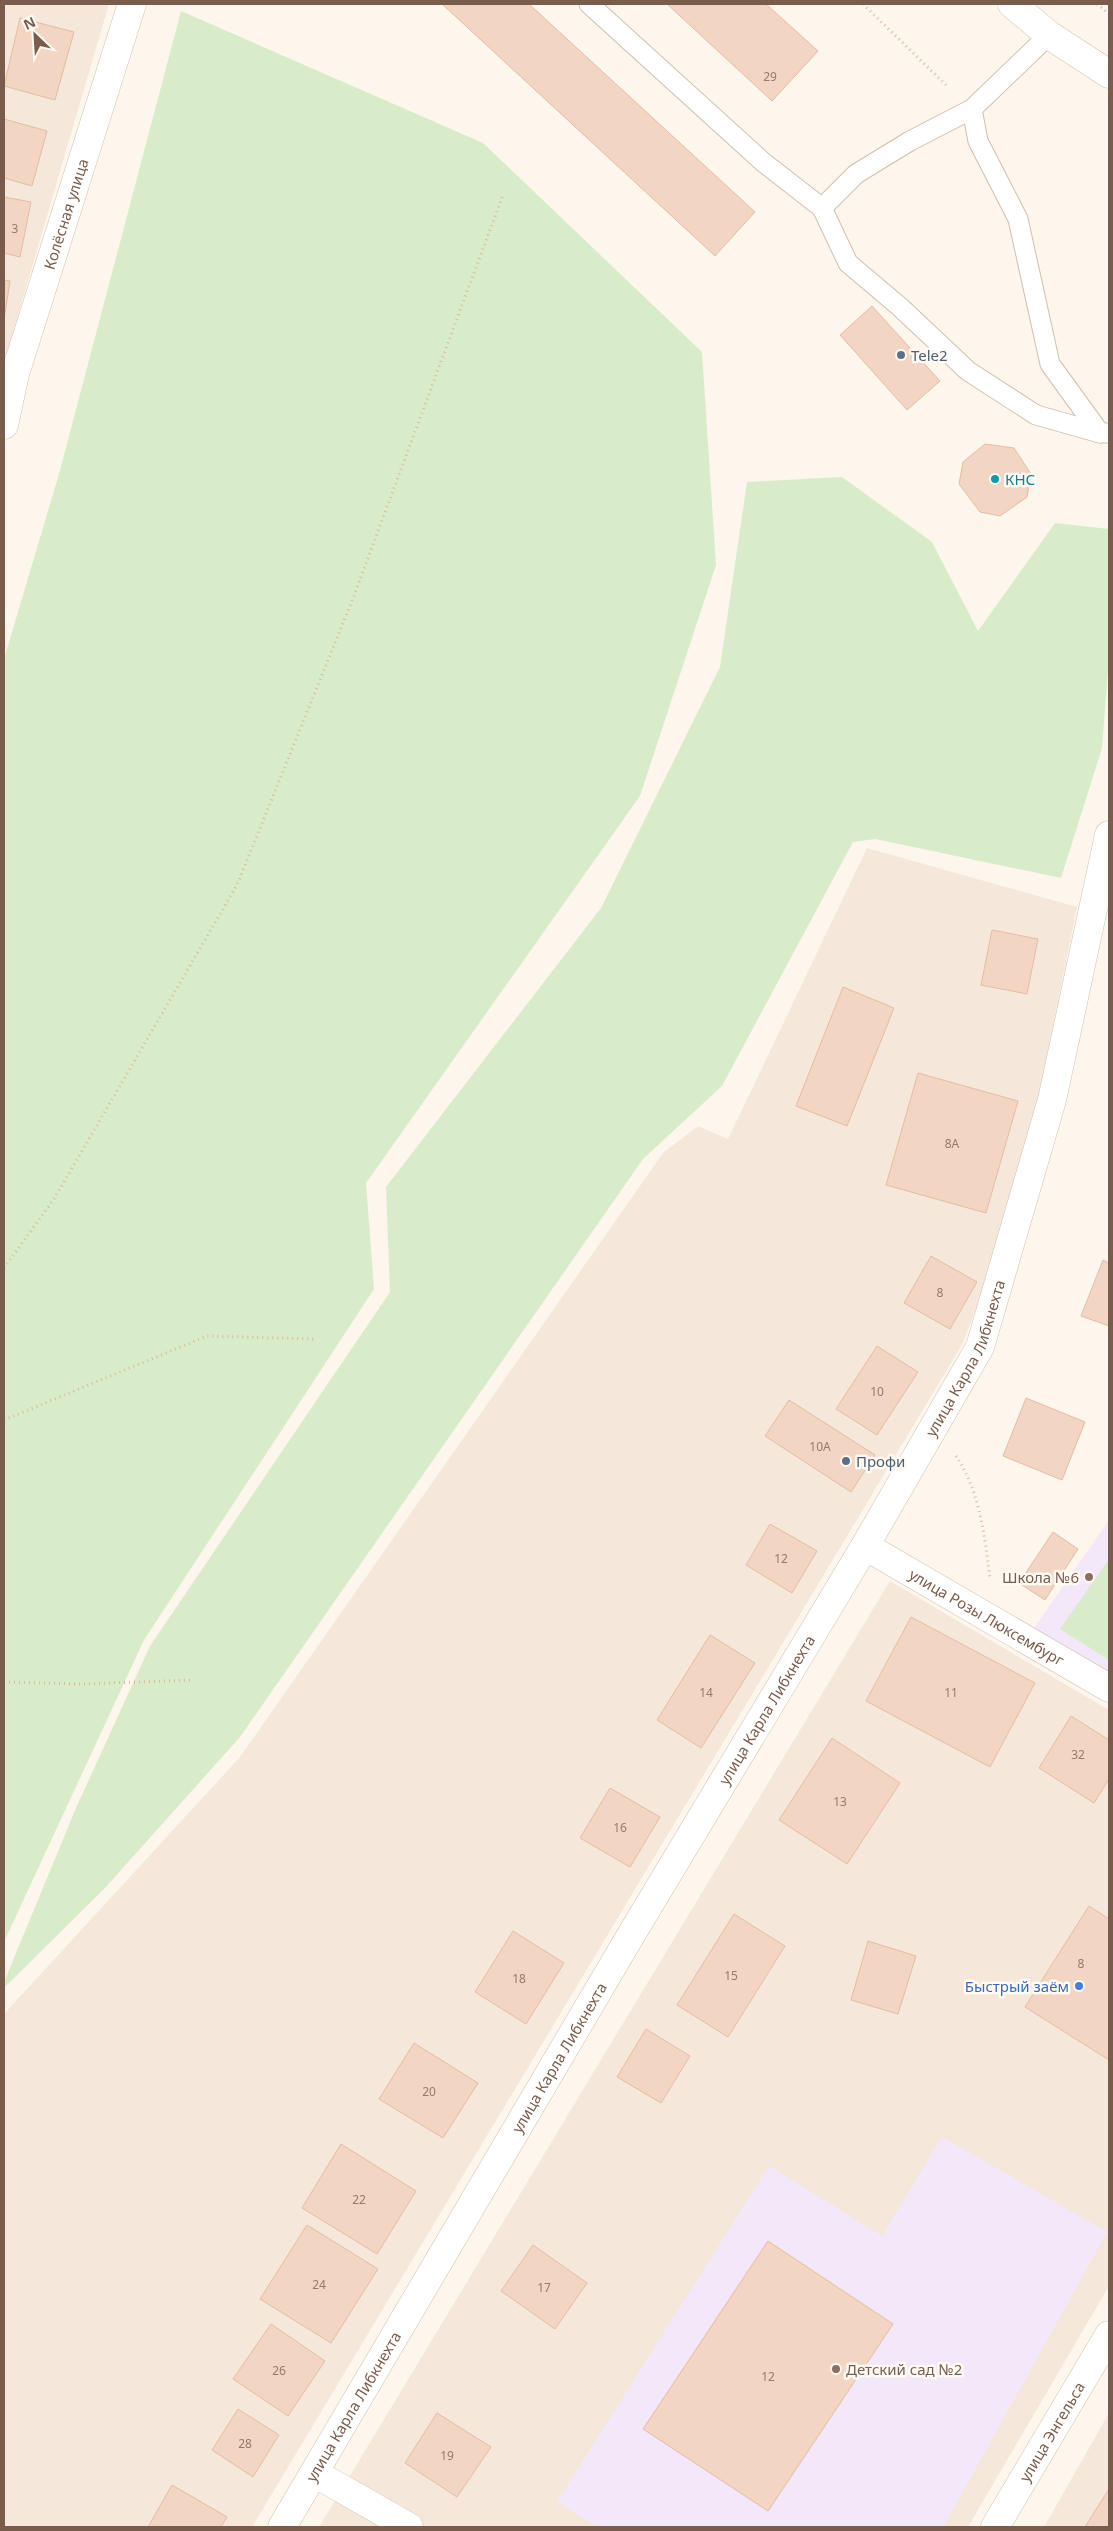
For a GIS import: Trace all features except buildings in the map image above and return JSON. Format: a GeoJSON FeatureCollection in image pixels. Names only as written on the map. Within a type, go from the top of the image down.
{"type":"FeatureCollection","features":[{"type":"Feature","properties":{"kind":"street","name":"Колёсная улица"},"geometry":{"type":"LineString","coordinates":[[4,425],[9,372],[132,4]]}},
{"type":"Feature","properties":{"kind":"street"},"geometry":{"type":"LineString","coordinates":[[1012,4],[1049,36],[1109,74]]}},
{"type":"Feature","properties":{"kind":"street","name":"улица Карла Либкнехта"},"geometry":{"type":"LineString","coordinates":[[282,2527],[316,2474],[631,1935],[865,1546],[980,1347],[1052,1100],[1109,835]]}},
{"type":"Feature","properties":{"kind":"street","name":"улица Розы Люксембург"},"geometry":{"type":"LineString","coordinates":[[865,1546],[1109,1688]]}},
{"type":"Feature","properties":{"kind":"street","name":"улица Энгельса"},"geometry":{"type":"LineString","coordinates":[[995,2527],[1109,2335]]}},
{"type":"Feature","properties":{"kind":"street"},"geometry":{"type":"LineString","coordinates":[[316,2474],[408,2527]]}},
{"type":"Feature","properties":{"kind":"lane"},"geometry":{"type":"LineString","coordinates":[[589,4],[763,162],[822,208],[848,263],[900,307],[968,371],[1036,415],[1104,433]]}},
{"type":"Feature","properties":{"kind":"lane"},"geometry":{"type":"LineString","coordinates":[[822,208],[856,174],[910,141],[972,109],[1049,36]]}},
{"type":"Feature","properties":{"kind":"lane"},"geometry":{"type":"LineString","coordinates":[[972,109],[978,142],[1018,219],[1050,364],[1104,433]]}},
{"type":"Feature","properties":{"kind":"path"},"geometry":{"type":"LineString","coordinates":[[863,4],[922,64],[972,109]]}},
{"type":"Feature","properties":{"kind":"path"},"geometry":{"type":"LineString","coordinates":[[1097,4],[1109,14]]}},
{"type":"Feature","properties":{"kind":"path"},"geometry":{"type":"LineString","coordinates":[[4,1268],[54,1200],[237,885],[352,601],[503,195]]}},
{"type":"Feature","properties":{"kind":"path"},"geometry":{"type":"LineString","coordinates":[[4,1420],[207,1336],[316,1339]]}},
{"type":"Feature","properties":{"kind":"path"},"geometry":{"type":"LineString","coordinates":[[935,1425],[964,1468],[983,1526],[995,1622]]}},
{"type":"Feature","properties":{"kind":"path"},"geometry":{"type":"LineString","coordinates":[[4,1682],[80,1684],[194,1680]]}},
{"type":"Feature","properties":{"kind":"shaded area"},"geometry":{"type":"Polygon","coordinates":[[[4,4],[109,4],[6,356],[4,356],[4,4]]]}},
{"type":"Feature","properties":{"kind":"shaded area"},"geometry":{"type":"Polygon","coordinates":[[[867,848],[1077,907],[1031,1134],[993,1263],[963,1343],[252,2527],[4,2527],[4,2014],[240,1757],[663,1153],[698,1126],[728,1139],[867,848]]]}},
{"type":"Feature","properties":{"kind":"shaded area","name":"Школа №6"},"geometry":{"type":"Polygon","coordinates":[[[1109,1520],[1109,1679],[1030,1634],[1109,1520]]]}},
{"type":"Feature","properties":{"kind":"shaded area"},"geometry":{"type":"Polygon","coordinates":[[[890,1581],[1109,1710],[1109,2286],[968,2527],[319,2527],[890,1581]]]}},
{"type":"Feature","properties":{"kind":"shaded area","name":"Детский сад №2"},"geometry":{"type":"Polygon","coordinates":[[[942,2137],[1107,2232],[943,2527],[598,2527],[557,2502],[769,2166],[882,2236],[942,2137]]]}},
{"type":"Feature","properties":{"kind":"shaded area"},"geometry":{"type":"Polygon","coordinates":[[[1109,2413],[1109,2527],[1044,2527],[1109,2413]]]}},
{"type":"Feature","properties":{"kind":"green space"},"geometry":{"type":"Polygon","coordinates":[[[181,11],[483,143],[702,352],[716,565],[640,796],[366,1183],[374,1289],[144,1640],[4,1942],[4,659],[59,474],[181,11]]]}},
{"type":"Feature","properties":{"kind":"green space"},"geometry":{"type":"Polygon","coordinates":[[[842,477],[932,542],[978,631],[1055,523],[1109,529],[1109,657],[1102,748],[1061,878],[875,839],[853,842],[722,1086],[643,1159],[240,1737],[105,1888],[4,1988],[4,1982],[76,1808],[150,1646],[390,1292],[386,1187],[601,908],[720,667],[747,482],[842,477]]]}},
{"type":"Feature","properties":{"kind":"green space"},"geometry":{"type":"Polygon","coordinates":[[[1109,1559],[1109,1660],[1060,1629],[1109,1559]]]}},
{"type":"Feature","properties":{"kind":"place","name":"Tele2"},"geometry":{"type":"Point","coordinates":[901,355]}},
{"type":"Feature","properties":{"kind":"place","name":"КНС"},"geometry":{"type":"Point","coordinates":[995,479]}},
{"type":"Feature","properties":{"kind":"place","name":"Профи"},"geometry":{"type":"Point","coordinates":[846,1461]}},
{"type":"Feature","properties":{"kind":"place","name":"Школа №6"},"geometry":{"type":"Point","coordinates":[1089,1577]}},
{"type":"Feature","properties":{"kind":"place","name":"Быстрый заём"},"geometry":{"type":"Point","coordinates":[1079,1986]}},
{"type":"Feature","properties":{"kind":"place","name":"Детский сад №2"},"geometry":{"type":"Point","coordinates":[836,2369]}}]}
